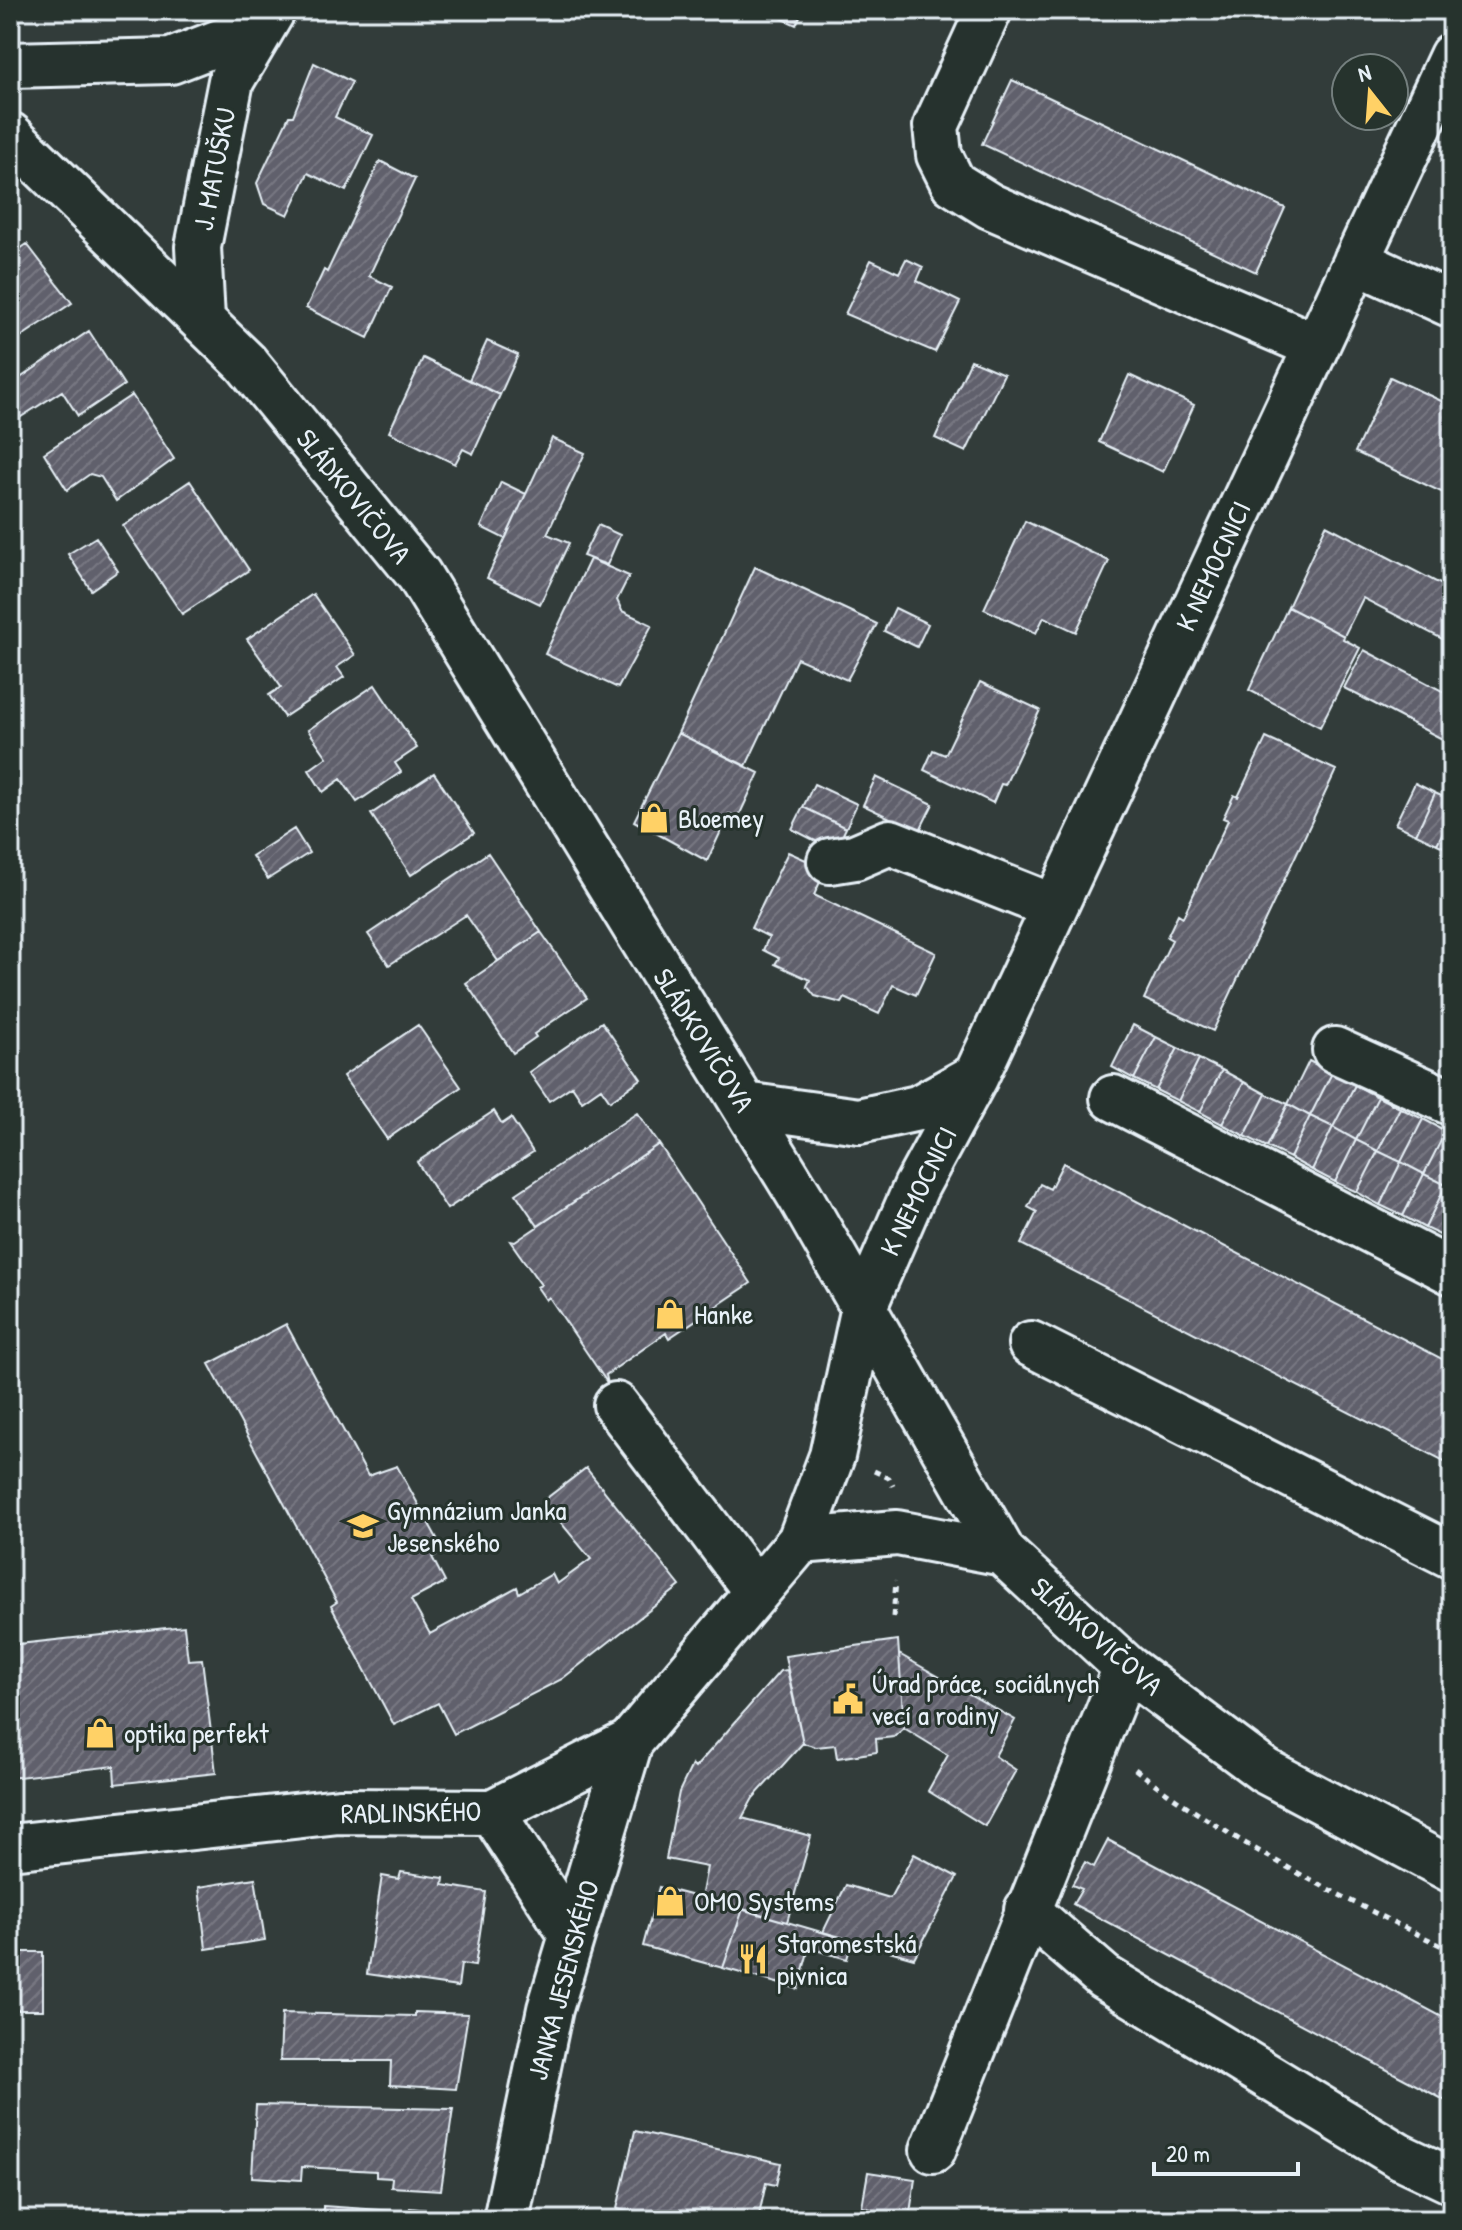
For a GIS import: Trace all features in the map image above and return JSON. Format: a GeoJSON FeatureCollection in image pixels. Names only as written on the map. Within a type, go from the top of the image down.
{"type":"FeatureCollection","features":[{"type":"Feature","properties":{"kind":"street"},"geometry":{"type":"LineString","coordinates":[[989,10],[936,126],[939,155],[953,183],[990,206],[1316,346]]}},
{"type":"Feature","properties":{"kind":"street","name":"J. MATUŠKU"},"geometry":{"type":"LineString","coordinates":[[10,65],[171,61],[267,18]]}},
{"type":"Feature","properties":{"kind":"street","name":"J. MATUŠKU"},"geometry":{"type":"LineString","coordinates":[[202,319],[198,247],[231,81],[267,18]]}},
{"type":"Feature","properties":{"kind":"street","name":"K NEMOCNICI"},"geometry":{"type":"LineString","coordinates":[[864,1307],[916,1187],[976,1076],[1452,56]]}},
{"type":"Feature","properties":{"kind":"street","name":"SLÁDKOVIČOVA"},"geometry":{"type":"LineString","coordinates":[[10,135],[246,363],[419,575],[745,1105],[1003,1553],[1126,1667],[1265,1771],[1452,1870]]}},
{"type":"Feature","properties":{"kind":"street"},"geometry":{"type":"LineString","coordinates":[[1356,261],[1452,305]]}},
{"type":"Feature","properties":{"kind":"street"},"geometry":{"type":"LineString","coordinates":[[830,861],[855,857],[890,842],[1054,907]]}},
{"type":"Feature","properties":{"kind":"street"},"geometry":{"type":"LineString","coordinates":[[1335,1050],[1452,1103]]}},
{"type":"Feature","properties":{"kind":"street","name":"K NEMOCNICI"},"geometry":{"type":"LineString","coordinates":[[745,1105],[859,1121],[918,1108],[976,1076]]}},
{"type":"Feature","properties":{"kind":"street"},"geometry":{"type":"LineString","coordinates":[[1113,1098],[1452,1272]]}},
{"type":"Feature","properties":{"kind":"street","name":"RADLINSKÉHO"},"geometry":{"type":"LineString","coordinates":[[10,1847],[339,1811],[492,1812],[630,1742],[800,1541],[832,1456],[864,1307]]}},
{"type":"Feature","properties":{"kind":"street"},"geometry":{"type":"LineString","coordinates":[[1031,1344],[1452,1556]]}},
{"type":"Feature","properties":{"kind":"street"},"geometry":{"type":"LineString","coordinates":[[616,1405],[756,1591]]}},
{"type":"Feature","properties":{"kind":"street"},"geometry":{"type":"LineString","coordinates":[[800,1541],[897,1533],[1003,1553]]}},
{"type":"Feature","properties":{"kind":"street"},"geometry":{"type":"LineString","coordinates":[[933,2150],[1126,1667]]}},
{"type":"Feature","properties":{"kind":"street","name":"JANKA JESENSKÉHO"},"geometry":{"type":"LineString","coordinates":[[506,2220],[550,2009],[630,1742]]}},
{"type":"Feature","properties":{"kind":"street"},"geometry":{"type":"LineString","coordinates":[[492,1812],[572,1935]]}},
{"type":"Feature","properties":{"kind":"street"},"geometry":{"type":"LineString","coordinates":[[1027,1910],[1104,1977],[1399,2156],[1452,2181]]}},
{"type":"Feature","properties":{"kind":"path"},"geometry":{"type":"LineString","coordinates":[[893,1617],[896,1574]]}},
{"type":"Feature","properties":{"kind":"path"},"geometry":{"type":"LineString","coordinates":[[1096,1739],[1186,1808],[1315,1884],[1452,1951]]}},
{"type":"Feature","properties":{"kind":"building"},"geometry":{"type":"Polygon","coordinates":[[[764,10],[803,10],[796,25],[764,10]]]}},
{"type":"Feature","properties":{"kind":"building"},"geometry":{"type":"Polygon","coordinates":[[[314,63],[352,82],[335,117],[373,135],[346,191],[308,173],[288,215],[264,204],[257,183],[289,116],[293,116],[314,63]]]}},
{"type":"Feature","properties":{"kind":"building"},"geometry":{"type":"Polygon","coordinates":[[[1012,80],[1285,208],[1256,272],[982,144],[1012,80]]]}},
{"type":"Feature","properties":{"kind":"building"},"geometry":{"type":"Polygon","coordinates":[[[380,161],[415,179],[369,276],[392,287],[368,338],[306,308],[324,270],[327,272],[380,161]]]}},
{"type":"Feature","properties":{"kind":"building"},"geometry":{"type":"Polygon","coordinates":[[[27,244],[72,303],[10,344],[10,256],[27,244]]]}},
{"type":"Feature","properties":{"kind":"building"},"geometry":{"type":"Polygon","coordinates":[[[906,259],[923,267],[917,281],[960,302],[935,352],[845,314],[871,260],[899,273],[906,259]]]}},
{"type":"Feature","properties":{"kind":"building"},"geometry":{"type":"Polygon","coordinates":[[[89,331],[124,385],[78,416],[62,391],[10,424],[10,385],[89,331]]]}},
{"type":"Feature","properties":{"kind":"building"},"geometry":{"type":"Polygon","coordinates":[[[487,341],[518,355],[500,395],[469,380],[487,341]]]}},
{"type":"Feature","properties":{"kind":"building"},"geometry":{"type":"Polygon","coordinates":[[[423,358],[500,395],[473,454],[463,449],[455,464],[389,432],[423,358]]]}},
{"type":"Feature","properties":{"kind":"building"},"geometry":{"type":"Polygon","coordinates":[[[971,360],[1004,374],[966,452],[935,438],[971,360]]]}},
{"type":"Feature","properties":{"kind":"building"},"geometry":{"type":"Polygon","coordinates":[[[1129,375],[1194,405],[1163,472],[1099,442],[1129,375]]]}},
{"type":"Feature","properties":{"kind":"building"},"geometry":{"type":"Polygon","coordinates":[[[1390,377],[1452,406],[1452,497],[1355,452],[1390,377]]]}},
{"type":"Feature","properties":{"kind":"building"},"geometry":{"type":"Polygon","coordinates":[[[132,395],[174,459],[116,501],[101,477],[90,474],[67,490],[44,453],[132,395]]]}},
{"type":"Feature","properties":{"kind":"building"},"geometry":{"type":"Polygon","coordinates":[[[552,438],[585,453],[547,534],[569,543],[540,604],[487,578],[552,438]]]}},
{"type":"Feature","properties":{"kind":"building"},"geometry":{"type":"Polygon","coordinates":[[[190,481],[249,570],[182,614],[123,526],[190,481]]]}},
{"type":"Feature","properties":{"kind":"building"},"geometry":{"type":"Polygon","coordinates":[[[501,482],[526,494],[505,539],[481,527],[501,482]]]}},
{"type":"Feature","properties":{"kind":"building"},"geometry":{"type":"Polygon","coordinates":[[[1025,521],[1109,561],[1076,632],[1044,617],[1036,633],[984,609],[1025,521]]]}},
{"type":"Feature","properties":{"kind":"building"},"geometry":{"type":"Polygon","coordinates":[[[598,525],[620,535],[607,565],[583,556],[598,525]]]}},
{"type":"Feature","properties":{"kind":"building"},"geometry":{"type":"Polygon","coordinates":[[[1326,525],[1452,590],[1450,643],[1363,598],[1344,636],[1288,607],[1326,525]]]}},
{"type":"Feature","properties":{"kind":"building"},"geometry":{"type":"Polygon","coordinates":[[[96,537],[118,571],[91,590],[68,554],[96,537]]]}},
{"type":"Feature","properties":{"kind":"building"},"geometry":{"type":"Polygon","coordinates":[[[590,559],[629,576],[617,600],[622,611],[652,625],[618,688],[545,654],[590,559]]]}},
{"type":"Feature","properties":{"kind":"building"},"geometry":{"type":"Polygon","coordinates":[[[755,567],[877,624],[847,680],[797,658],[746,766],[678,733],[755,567]]]}},
{"type":"Feature","properties":{"kind":"building"},"geometry":{"type":"Polygon","coordinates":[[[313,594],[355,655],[337,667],[344,677],[284,717],[269,695],[281,687],[247,639],[313,594]]]}},
{"type":"Feature","properties":{"kind":"building"},"geometry":{"type":"Polygon","coordinates":[[[1288,607],[1344,636],[1343,639],[1360,648],[1320,727],[1249,690],[1288,607]]]}},
{"type":"Feature","properties":{"kind":"building"},"geometry":{"type":"Polygon","coordinates":[[[895,608],[928,624],[917,647],[884,631],[895,608]]]}},
{"type":"Feature","properties":{"kind":"building"},"geometry":{"type":"Polygon","coordinates":[[[1364,650],[1452,696],[1452,744],[1344,688],[1364,650]]]}},
{"type":"Feature","properties":{"kind":"building"},"geometry":{"type":"Polygon","coordinates":[[[980,682],[1040,710],[1005,785],[1001,784],[993,803],[924,770],[933,750],[945,755],[980,682]]]}},
{"type":"Feature","properties":{"kind":"building"},"geometry":{"type":"Polygon","coordinates":[[[375,685],[417,748],[395,763],[401,772],[357,802],[341,779],[323,792],[309,770],[327,757],[308,730],[375,685]]]}},
{"type":"Feature","properties":{"kind":"building"},"geometry":{"type":"Polygon","coordinates":[[[678,733],[759,773],[738,818],[729,814],[707,861],[634,821],[678,733]]]}},
{"type":"Feature","properties":{"kind":"building"},"geometry":{"type":"Polygon","coordinates":[[[1266,738],[1336,770],[1213,1031],[1144,999],[1172,940],[1167,937],[1178,914],[1183,917],[1228,820],[1223,818],[1234,795],[1238,797],[1266,738]]]}},
{"type":"Feature","properties":{"kind":"building"},"geometry":{"type":"Polygon","coordinates":[[[434,773],[474,833],[411,875],[371,814],[434,773]]]}},
{"type":"Feature","properties":{"kind":"building"},"geometry":{"type":"Polygon","coordinates":[[[876,777],[933,804],[919,832],[863,805],[876,777]]]}},
{"type":"Feature","properties":{"kind":"building"},"geometry":{"type":"Polygon","coordinates":[[[1415,783],[1435,793],[1416,834],[1395,824],[1415,783]]]}},
{"type":"Feature","properties":{"kind":"building"},"geometry":{"type":"Polygon","coordinates":[[[814,784],[857,804],[846,828],[803,807],[814,784]]]}},
{"type":"Feature","properties":{"kind":"building"},"geometry":{"type":"Polygon","coordinates":[[[1435,793],[1452,801],[1452,814],[1437,844],[1416,834],[1435,793]]]}},
{"type":"Feature","properties":{"kind":"building"},"geometry":{"type":"Polygon","coordinates":[[[803,807],[846,828],[835,851],[792,829],[803,807]]]}},
{"type":"Feature","properties":{"kind":"building"},"geometry":{"type":"Polygon","coordinates":[[[1452,814],[1452,851],[1437,844],[1452,814]]]}},
{"type":"Feature","properties":{"kind":"building"},"geometry":{"type":"Polygon","coordinates":[[[294,829],[309,853],[268,879],[252,856],[294,829]]]}},
{"type":"Feature","properties":{"kind":"building"},"geometry":{"type":"Polygon","coordinates":[[[788,852],[826,869],[814,895],[936,953],[916,995],[893,985],[879,1014],[845,998],[842,1003],[815,996],[807,986],[810,980],[775,964],[779,958],[763,950],[769,937],[751,928],[788,852]]]}},
{"type":"Feature","properties":{"kind":"building"},"geometry":{"type":"Polygon","coordinates":[[[488,853],[541,932],[498,961],[466,915],[389,965],[368,934],[488,853]]]}},
{"type":"Feature","properties":{"kind":"building"},"geometry":{"type":"Polygon","coordinates":[[[541,932],[587,998],[534,1034],[536,1037],[513,1053],[466,983],[541,932]]]}},
{"type":"Feature","properties":{"kind":"building"},"geometry":{"type":"Polygon","coordinates":[[[602,1022],[641,1079],[610,1101],[601,1088],[582,1101],[572,1086],[549,1101],[529,1072],[602,1022]]]}},
{"type":"Feature","properties":{"kind":"building"},"geometry":{"type":"Polygon","coordinates":[[[418,1025],[461,1087],[387,1139],[343,1076],[418,1025]]]}},
{"type":"Feature","properties":{"kind":"building"},"geometry":{"type":"Polygon","coordinates":[[[1133,1025],[1156,1037],[1134,1079],[1112,1067],[1133,1025]]]}},
{"type":"Feature","properties":{"kind":"building"},"geometry":{"type":"Polygon","coordinates":[[[1156,1037],[1178,1048],[1156,1090],[1134,1079],[1156,1037]]]}},
{"type":"Feature","properties":{"kind":"building"},"geometry":{"type":"Polygon","coordinates":[[[1178,1048],[1199,1059],[1178,1101],[1156,1090],[1178,1048]]]}},
{"type":"Feature","properties":{"kind":"building"},"geometry":{"type":"Polygon","coordinates":[[[1199,1059],[1222,1070],[1200,1112],[1178,1101],[1199,1059]]]}},
{"type":"Feature","properties":{"kind":"building"},"geometry":{"type":"Polygon","coordinates":[[[1309,1061],[1332,1073],[1310,1116],[1288,1104],[1309,1061]]]}},
{"type":"Feature","properties":{"kind":"building"},"geometry":{"type":"Polygon","coordinates":[[[1222,1070],[1244,1082],[1222,1124],[1200,1112],[1222,1070]]]}},
{"type":"Feature","properties":{"kind":"building"},"geometry":{"type":"Polygon","coordinates":[[[1332,1073],[1355,1085],[1333,1127],[1310,1116],[1332,1073]]]}},
{"type":"Feature","properties":{"kind":"building"},"geometry":{"type":"Polygon","coordinates":[[[1244,1082],[1266,1094],[1245,1136],[1222,1124],[1244,1082]]]}},
{"type":"Feature","properties":{"kind":"building"},"geometry":{"type":"Polygon","coordinates":[[[1355,1085],[1378,1097],[1356,1140],[1333,1127],[1355,1085]]]}},
{"type":"Feature","properties":{"kind":"building"},"geometry":{"type":"Polygon","coordinates":[[[1266,1094],[1288,1104],[1267,1147],[1245,1136],[1266,1094]]]}},
{"type":"Feature","properties":{"kind":"building"},"geometry":{"type":"Polygon","coordinates":[[[1378,1097],[1400,1108],[1378,1151],[1356,1140],[1378,1097]]]}},
{"type":"Feature","properties":{"kind":"building"},"geometry":{"type":"Polygon","coordinates":[[[1288,1104],[1310,1116],[1290,1158],[1267,1147],[1288,1104]]]}},
{"type":"Feature","properties":{"kind":"building"},"geometry":{"type":"Polygon","coordinates":[[[1400,1108],[1423,1119],[1401,1162],[1378,1151],[1400,1108]]]}},
{"type":"Feature","properties":{"kind":"building"},"geometry":{"type":"Polygon","coordinates":[[[494,1111],[502,1124],[511,1118],[533,1152],[447,1209],[417,1162],[494,1111]]]}},
{"type":"Feature","properties":{"kind":"building"},"geometry":{"type":"Polygon","coordinates":[[[637,1113],[659,1144],[538,1226],[516,1194],[637,1113]]]}},
{"type":"Feature","properties":{"kind":"building"},"geometry":{"type":"Polygon","coordinates":[[[1310,1116],[1333,1127],[1312,1170],[1290,1158],[1310,1116]]]}},
{"type":"Feature","properties":{"kind":"building"},"geometry":{"type":"Polygon","coordinates":[[[1423,1119],[1446,1131],[1424,1174],[1401,1162],[1423,1119]]]}},
{"type":"Feature","properties":{"kind":"building"},"geometry":{"type":"Polygon","coordinates":[[[1333,1127],[1356,1140],[1335,1182],[1312,1170],[1333,1127]]]}},
{"type":"Feature","properties":{"kind":"building"},"geometry":{"type":"Polygon","coordinates":[[[1446,1131],[1452,1134],[1452,1174],[1446,1185],[1424,1174],[1446,1131]]]}},
{"type":"Feature","properties":{"kind":"building"},"geometry":{"type":"Polygon","coordinates":[[[1356,1140],[1378,1151],[1357,1192],[1335,1182],[1356,1140]]]}},
{"type":"Feature","properties":{"kind":"building"},"geometry":{"type":"Polygon","coordinates":[[[659,1144],[751,1283],[669,1338],[666,1333],[606,1375],[608,1384],[549,1297],[546,1300],[537,1287],[541,1285],[510,1241],[515,1242],[659,1144]]]}},
{"type":"Feature","properties":{"kind":"building"},"geometry":{"type":"Polygon","coordinates":[[[1378,1151],[1401,1162],[1380,1205],[1357,1192],[1378,1151]]]}},
{"type":"Feature","properties":{"kind":"building"},"geometry":{"type":"Polygon","coordinates":[[[1401,1162],[1424,1174],[1403,1216],[1380,1205],[1401,1162]]]}},
{"type":"Feature","properties":{"kind":"building"},"geometry":{"type":"Polygon","coordinates":[[[1063,1163],[1452,1364],[1452,1450],[1446,1462],[1021,1244],[1037,1212],[1028,1207],[1040,1184],[1050,1189],[1063,1163]]]}},
{"type":"Feature","properties":{"kind":"building"},"geometry":{"type":"Polygon","coordinates":[[[1424,1174],[1446,1185],[1425,1228],[1403,1216],[1424,1174]]]}},
{"type":"Feature","properties":{"kind":"building"},"geometry":{"type":"Polygon","coordinates":[[[1446,1185],[1452,1188],[1452,1230],[1448,1239],[1425,1228],[1446,1185]]]}},
{"type":"Feature","properties":{"kind":"building","name":"Gymnázium Janka Jesenského"},"geometry":{"type":"Polygon","coordinates":[[[286,1324],[368,1476],[397,1466],[444,1551],[432,1557],[445,1582],[411,1600],[430,1634],[517,1587],[519,1593],[552,1574],[557,1584],[591,1559],[543,1501],[586,1468],[680,1586],[562,1679],[454,1734],[438,1703],[394,1725],[331,1606],[337,1602],[209,1364],[286,1324]]]}},
{"type":"Feature","properties":{"kind":"building"},"geometry":{"type":"Polygon","coordinates":[[[184,1626],[188,1660],[202,1659],[216,1773],[115,1784],[114,1766],[10,1778],[10,1645],[184,1626]]]}},
{"type":"Feature","properties":{"kind":"building","name":"Úrad práce, sociálnych vecí a rodiny"},"geometry":{"type":"Polygon","coordinates":[[[898,1640],[904,1728],[894,1737],[876,1739],[877,1752],[837,1758],[835,1745],[816,1747],[803,1743],[785,1656],[898,1640]]]}},
{"type":"Feature","properties":{"kind":"building"},"geometry":{"type":"Polygon","coordinates":[[[899,1654],[1015,1720],[995,1756],[1016,1770],[985,1826],[928,1791],[948,1755],[904,1728],[899,1654]]]}},
{"type":"Feature","properties":{"kind":"building"},"geometry":{"type":"Polygon","coordinates":[[[787,1670],[803,1743],[753,1798],[742,1818],[811,1836],[787,1922],[701,1898],[707,1867],[666,1859],[679,1792],[692,1765],[695,1768],[780,1671],[787,1670]]]}},
{"type":"Feature","properties":{"kind":"building"},"geometry":{"type":"Polygon","coordinates":[[[1108,1840],[1452,2022],[1452,2104],[1073,1904],[1082,1889],[1072,1885],[1085,1862],[1094,1867],[1108,1840]]]}},
{"type":"Feature","properties":{"kind":"building"},"geometry":{"type":"Polygon","coordinates":[[[914,1854],[957,1877],[914,1958],[823,1932],[846,1885],[890,1898],[914,1854]]]}},
{"type":"Feature","properties":{"kind":"building"},"geometry":{"type":"Polygon","coordinates":[[[401,1872],[444,1878],[443,1885],[486,1892],[475,1966],[461,1964],[458,1987],[367,1974],[382,1876],[399,1879],[401,1872]]]}},
{"type":"Feature","properties":{"kind":"building"},"geometry":{"type":"Polygon","coordinates":[[[255,1878],[265,1940],[206,1949],[199,1887],[255,1878]]]}},
{"type":"Feature","properties":{"kind":"building"},"geometry":{"type":"Polygon","coordinates":[[[659,1887],[743,1909],[723,1968],[643,1946],[659,1887]]]}},
{"type":"Feature","properties":{"kind":"building"},"geometry":{"type":"Polygon","coordinates":[[[743,1909],[852,1941],[847,1959],[809,1948],[798,1989],[723,1968],[743,1909]]]}},
{"type":"Feature","properties":{"kind":"building"},"geometry":{"type":"Polygon","coordinates":[[[10,1952],[43,1952],[43,2010],[10,2010],[10,1952]]]}},
{"type":"Feature","properties":{"kind":"building"},"geometry":{"type":"Polygon","coordinates":[[[415,2012],[468,2014],[456,2089],[390,2085],[391,2061],[280,2061],[282,2013],[415,2016],[415,2012]]]}},
{"type":"Feature","properties":{"kind":"building"},"geometry":{"type":"Polygon","coordinates":[[[256,2105],[453,2109],[441,2190],[391,2187],[392,2178],[376,2177],[376,2171],[302,2167],[301,2180],[252,2177],[256,2105]]]}},
{"type":"Feature","properties":{"kind":"building"},"geometry":{"type":"Polygon","coordinates":[[[635,2131],[781,2163],[776,2185],[766,2183],[758,2220],[641,2220],[642,2215],[617,2209],[635,2131]]]}},
{"type":"Feature","properties":{"kind":"building"},"geometry":{"type":"Polygon","coordinates":[[[868,2172],[915,2179],[909,2220],[869,2220],[871,2209],[862,2207],[868,2172]]]}},
{"type":"Feature","properties":{"kind":"building"},"geometry":{"type":"Polygon","coordinates":[[[323,2206],[410,2212],[410,2208],[459,2213],[458,2220],[323,2220],[323,2206]]]}},
{"type":"Feature","properties":{"kind":"place","name":"Bloemey"},"geometry":{"type":"Point","coordinates":[654,818]}},
{"type":"Feature","properties":{"kind":"place","name":"Hanke"},"geometry":{"type":"Point","coordinates":[670,1314]}},
{"type":"Feature","properties":{"kind":"place","name":"Gymnázium Janka Jesenského"},"geometry":{"type":"Point","coordinates":[363,1526]}},
{"type":"Feature","properties":{"kind":"place","name":"Úrad práce, sociálnych vecí a rodiny"},"geometry":{"type":"Point","coordinates":[848,1699]}},
{"type":"Feature","properties":{"kind":"place","name":"optika perfekt"},"geometry":{"type":"Point","coordinates":[100,1733]}},
{"type":"Feature","properties":{"kind":"place","name":"OMO Systems"},"geometry":{"type":"Point","coordinates":[670,1901]}},
{"type":"Feature","properties":{"kind":"place","name":"Staromestská pivnica"},"geometry":{"type":"Point","coordinates":[753,1959]}}]}
